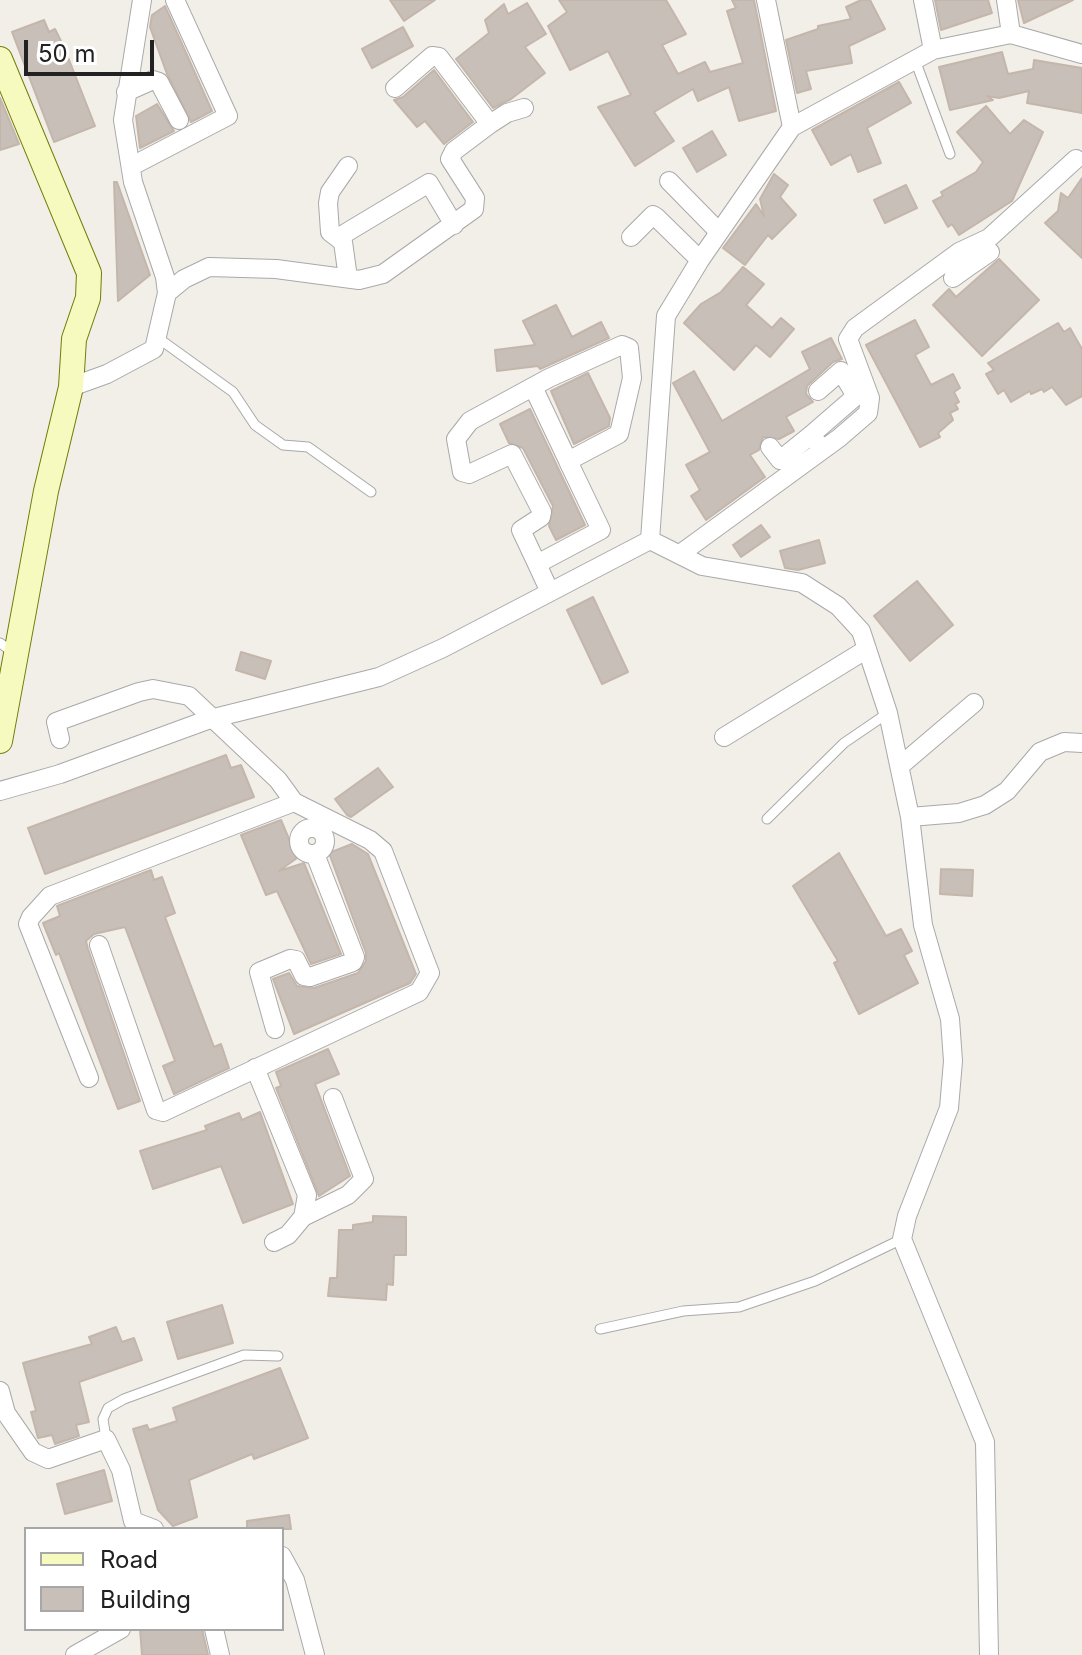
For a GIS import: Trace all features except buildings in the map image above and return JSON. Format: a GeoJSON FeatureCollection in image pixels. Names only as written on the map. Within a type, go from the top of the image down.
{"type":"FeatureCollection","features":[{"type":"Feature","properties":{"kind":"street"},"geometry":{"type":"LineString","coordinates":[[71,387],[107,374],[154,349],[167,293],[165,277],[133,182],[123,120],[142,0]]}},
{"type":"Feature","properties":{"kind":"street"},"geometry":{"type":"LineString","coordinates":[[132,166],[228,116],[175,0]]}},
{"type":"Feature","properties":{"kind":"street"},"geometry":{"type":"LineString","coordinates":[[766,0],[792,127]]}},
{"type":"Feature","properties":{"kind":"street"},"geometry":{"type":"LineString","coordinates":[[923,0],[933,50]]}},
{"type":"Feature","properties":{"kind":"street"},"geometry":{"type":"LineString","coordinates":[[1006,0],[1011,34]]}},
{"type":"Feature","properties":{"kind":"street"},"geometry":{"type":"LineString","coordinates":[[650,540],[662,471],[666,316],[700,260],[714,226],[792,127],[933,50],[1011,34],[1082,54]]}},
{"type":"Feature","properties":{"kind":"street"},"geometry":{"type":"LineString","coordinates":[[395,88],[432,56],[439,57],[490,124]]}},
{"type":"Feature","properties":{"kind":"street"},"geometry":{"type":"LineString","coordinates":[[0,59],[89,273],[88,298],[74,339],[71,387],[8,649],[0,741]]}},
{"type":"Feature","properties":{"kind":"street"},"geometry":{"type":"LineString","coordinates":[[126,92],[153,80],[159,82],[179,120]]}},
{"type":"Feature","properties":{"kind":"street"},"geometry":{"type":"LineString","coordinates":[[167,293],[184,279],[209,267],[276,269],[359,280],[383,274],[454,225],[477,204],[450,159],[454,151],[490,124],[507,113],[524,108]]}},
{"type":"Feature","properties":{"kind":"street"},"geometry":{"type":"LineString","coordinates":[[822,406],[850,416],[868,413],[870,398],[848,339],[855,328],[965,258],[1076,159]]}},
{"type":"Feature","properties":{"kind":"street"},"geometry":{"type":"LineString","coordinates":[[348,166],[330,192],[328,203],[330,232],[339,237],[346,253],[348,278]]}},
{"type":"Feature","properties":{"kind":"street"},"geometry":{"type":"LineString","coordinates":[[669,181],[714,226]]}},
{"type":"Feature","properties":{"kind":"street"},"geometry":{"type":"LineString","coordinates":[[339,237],[429,183],[454,225]]}},
{"type":"Feature","properties":{"kind":"street"},"geometry":{"type":"LineString","coordinates":[[631,237],[653,215],[700,260]]}},
{"type":"Feature","properties":{"kind":"street"},"geometry":{"type":"LineString","coordinates":[[685,246],[714,226]]}},
{"type":"Feature","properties":{"kind":"street"},"geometry":{"type":"LineString","coordinates":[[953,278],[965,258],[990,252]]}},
{"type":"Feature","properties":{"kind":"street"},"geometry":{"type":"LineString","coordinates":[[549,590],[521,530],[541,517],[542,512],[512,454],[469,474],[462,472],[456,439],[470,421],[534,389],[549,378],[622,345],[629,348],[632,378],[619,434],[569,463]]}},
{"type":"Feature","properties":{"kind":"street"},"geometry":{"type":"LineString","coordinates":[[680,554],[839,438],[856,396],[844,371],[822,406],[811,435],[782,460],[770,447]]}},
{"type":"Feature","properties":{"kind":"street"},"geometry":{"type":"LineString","coordinates":[[534,389],[614,558]]}},
{"type":"Feature","properties":{"kind":"street"},"geometry":{"type":"LineString","coordinates":[[822,406],[839,438]]}},
{"type":"Feature","properties":{"kind":"street"},"geometry":{"type":"LineString","coordinates":[[811,435],[823,450]]}},
{"type":"Feature","properties":{"kind":"street"},"geometry":{"type":"LineString","coordinates":[[537,564],[601,530]]}},
{"type":"Feature","properties":{"kind":"street"},"geometry":{"type":"LineString","coordinates":[[650,540],[702,566],[802,583],[838,606],[861,631],[888,713],[910,817],[923,925],[950,1019],[953,1061],[949,1108],[907,1216],[902,1239],[985,1442],[989,1655]]}},
{"type":"Feature","properties":{"kind":"street"},"geometry":{"type":"LineString","coordinates":[[0,791],[74,769],[210,719],[379,677],[443,648],[650,540]]}},
{"type":"Feature","properties":{"kind":"street"},"geometry":{"type":"LineString","coordinates":[[724,737],[867,649]]}},
{"type":"Feature","properties":{"kind":"street"},"geometry":{"type":"LineString","coordinates":[[60,739],[56,722],[153,689],[189,696],[278,780],[322,832],[325,838],[321,851],[315,854],[355,957],[353,962],[310,977],[304,976],[296,960],[290,959],[259,972],[275,1029]]}},
{"type":"Feature","properties":{"kind":"street"},"geometry":{"type":"LineString","coordinates":[[900,766],[974,703]]}},
{"type":"Feature","properties":{"kind":"street"},"geometry":{"type":"LineString","coordinates":[[910,817],[959,813],[985,805],[1007,791],[1040,752],[1064,742],[1082,743]]}},
{"type":"Feature","properties":{"kind":"street"},"geometry":{"type":"LineString","coordinates":[[89,1078],[28,924],[31,917],[50,896],[303,813],[370,840],[383,851],[430,973],[419,992],[163,1112],[156,1110],[99,945]]}},
{"type":"Feature","properties":{"kind":"street"},"geometry":{"type":"LineString","coordinates":[[255,1068],[307,1195],[303,1217]]}},
{"type":"Feature","properties":{"kind":"street"},"geometry":{"type":"LineString","coordinates":[[274,1242],[288,1235],[303,1217],[348,1195],[364,1179],[333,1098]]}},
{"type":"Feature","properties":{"kind":"street"},"geometry":{"type":"LineString","coordinates":[[0,1391],[6,1413],[33,1452],[48,1459],[106,1439],[121,1470],[132,1525]]}},
{"type":"Feature","properties":{"kind":"street"},"geometry":{"type":"LineString","coordinates":[[284,1560],[295,1580],[315,1655]]}},
{"type":"Feature","properties":{"kind":"street"},"geometry":{"type":"LineString","coordinates":[[75,1655],[117,1631]]}},
{"type":"Feature","properties":{"kind":"street"},"geometry":{"type":"LineString","coordinates":[[214,1631],[220,1655]]}},
{"type":"Feature","properties":{"kind":"lane"},"geometry":{"type":"LineString","coordinates":[[915,60],[950,154]]}},
{"type":"Feature","properties":{"kind":"lane"},"geometry":{"type":"LineString","coordinates":[[158,338],[233,392],[255,425],[283,445],[308,447],[371,492]]}},
{"type":"Feature","properties":{"kind":"lane"},"geometry":{"type":"LineString","coordinates":[[767,819],[844,743],[888,713]]}},
{"type":"Feature","properties":{"kind":"lane"},"geometry":{"type":"LineString","coordinates":[[600,1329],[683,1311],[739,1307],[815,1281],[902,1239]]}},
{"type":"Feature","properties":{"kind":"lane"},"geometry":{"type":"LineString","coordinates":[[106,1439],[103,1419],[108,1408],[124,1399],[244,1355],[278,1356]]}}]}
